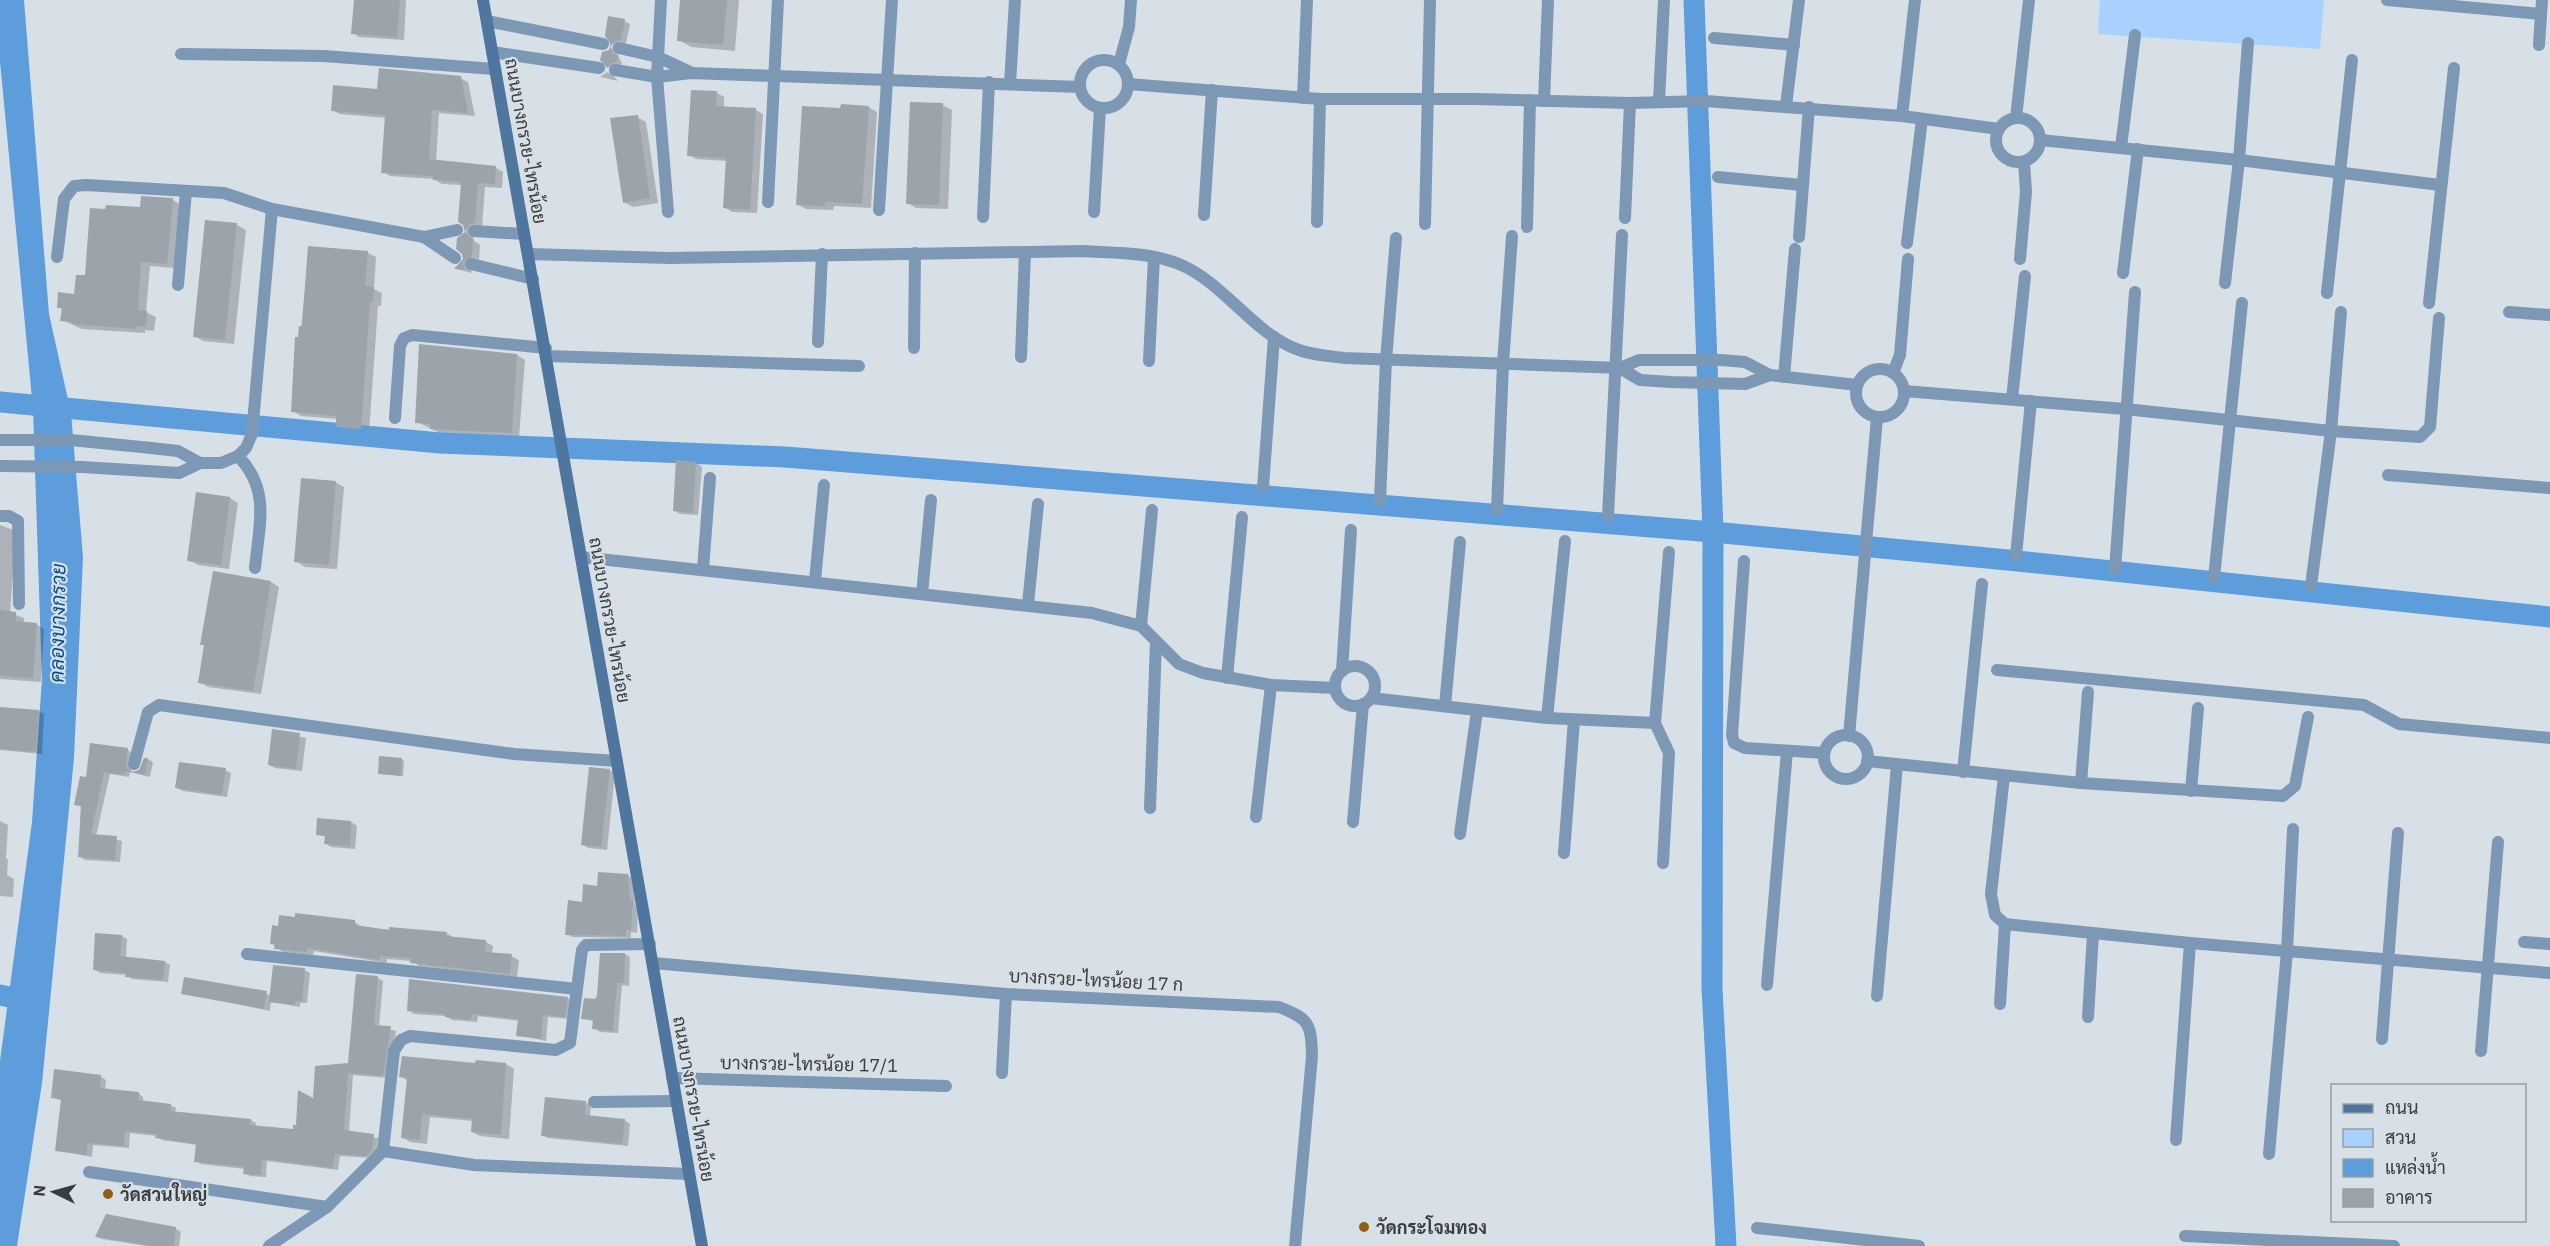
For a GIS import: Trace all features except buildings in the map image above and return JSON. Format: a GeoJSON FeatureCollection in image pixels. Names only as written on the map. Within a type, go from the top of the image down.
{"type":"FeatureCollection","features":[{"type":"Feature","properties":{"kind":"main road","name":"ถนนบางกรวย-ไทรน้อย"},"geometry":{"type":"LineString","coordinates":[[483,0],[547,352],[616,761],[702,1246]]}},
{"type":"Feature","properties":{"kind":"street"},"geometry":{"type":"LineString","coordinates":[[661,0],[657,77],[668,212]]}},
{"type":"Feature","properties":{"kind":"street"},"geometry":{"type":"LineString","coordinates":[[768,201],[778,0]]}},
{"type":"Feature","properties":{"kind":"street"},"geometry":{"type":"LineString","coordinates":[[879,210],[885,81],[892,0]]}},
{"type":"Feature","properties":{"kind":"street"},"geometry":{"type":"LineString","coordinates":[[1010,84],[1015,0]]}},
{"type":"Feature","properties":{"kind":"street"},"geometry":{"type":"LineString","coordinates":[[1119,64],[1129,27],[1131,0]]}},
{"type":"Feature","properties":{"kind":"street"},"geometry":{"type":"LineString","coordinates":[[1303,98],[1307,0]]}},
{"type":"Feature","properties":{"kind":"street"},"geometry":{"type":"LineString","coordinates":[[1425,224],[1430,0]]}},
{"type":"Feature","properties":{"kind":"street"},"geometry":{"type":"LineString","coordinates":[[1544,100],[1548,0]]}},
{"type":"Feature","properties":{"kind":"street"},"geometry":{"type":"LineString","coordinates":[[1659,101],[1664,0]]}},
{"type":"Feature","properties":{"kind":"street"},"geometry":{"type":"LineString","coordinates":[[1786,106],[1799,0]]}},
{"type":"Feature","properties":{"kind":"street"},"geometry":{"type":"LineString","coordinates":[[1902,116],[1915,0]]}},
{"type":"Feature","properties":{"kind":"street"},"geometry":{"type":"LineString","coordinates":[[2016,118],[2029,0]]}},
{"type":"Feature","properties":{"kind":"street"},"geometry":{"type":"LineString","coordinates":[[2387,0],[2541,14]]}},
{"type":"Feature","properties":{"kind":"street"},"geometry":{"type":"LineString","coordinates":[[2539,45],[2541,0]]}},
{"type":"Feature","properties":{"kind":"street"},"geometry":{"type":"LineString","coordinates":[[487,21],[603,44]]}},
{"type":"Feature","properties":{"kind":"street"},"geometry":{"type":"LineString","coordinates":[[2121,147],[2135,35]]}},
{"type":"Feature","properties":{"kind":"street"},"geometry":{"type":"LineString","coordinates":[[1714,38],[1794,45]]}},
{"type":"Feature","properties":{"kind":"street"},"geometry":{"type":"LineString","coordinates":[[2224,283],[2239,160],[2248,43]]}},
{"type":"Feature","properties":{"kind":"street"},"geometry":{"type":"LineString","coordinates":[[619,48],[658,57],[691,73]]}},
{"type":"Feature","properties":{"kind":"street"},"geometry":{"type":"LineString","coordinates":[[492,52],[599,68]]}},
{"type":"Feature","properties":{"kind":"street"},"geometry":{"type":"LineString","coordinates":[[181,54],[324,56],[494,69]]}},
{"type":"Feature","properties":{"kind":"street"},"geometry":{"type":"LineString","coordinates":[[1097,60],[1108,60],[1119,64],[1126,73],[1128,84],[1126,94],[1120,103],[1100,108],[1090,104],[1080,87],[1081,76],[1087,66],[1097,60]]}},
{"type":"Feature","properties":{"kind":"street"},"geometry":{"type":"LineString","coordinates":[[2327,293],[2338,173],[2352,60]]}},
{"type":"Feature","properties":{"kind":"street"},"geometry":{"type":"LineString","coordinates":[[2429,303],[2454,68]]}},
{"type":"Feature","properties":{"kind":"street"},"geometry":{"type":"LineString","coordinates":[[615,70],[657,77],[691,73],[1080,87]]}},
{"type":"Feature","properties":{"kind":"street"},"geometry":{"type":"LineString","coordinates":[[983,217],[989,82]]}},
{"type":"Feature","properties":{"kind":"street"},"geometry":{"type":"LineString","coordinates":[[1128,84],[1320,99],[1544,100],[1630,103],[1706,101],[1809,107],[1999,129]]}},
{"type":"Feature","properties":{"kind":"street"},"geometry":{"type":"LineString","coordinates":[[1204,215],[1212,90]]}},
{"type":"Feature","properties":{"kind":"street"},"geometry":{"type":"LineString","coordinates":[[1317,222],[1320,99]]}},
{"type":"Feature","properties":{"kind":"street"},"geometry":{"type":"LineString","coordinates":[[1527,226],[1530,100]]}},
{"type":"Feature","properties":{"kind":"street"},"geometry":{"type":"LineString","coordinates":[[1625,218],[1630,103]]}},
{"type":"Feature","properties":{"kind":"street"},"geometry":{"type":"LineString","coordinates":[[1784,377],[1809,107]]}},
{"type":"Feature","properties":{"kind":"street"},"geometry":{"type":"LineString","coordinates":[[1094,212],[1100,108]]}},
{"type":"Feature","properties":{"kind":"street"},"geometry":{"type":"LineString","coordinates":[[2023,118],[2035,126],[2040,140],[2037,151],[2024,162],[2009,161],[2003,157],[1996,143],[1999,129],[2003,123],[2023,118]]}},
{"type":"Feature","properties":{"kind":"street"},"geometry":{"type":"LineString","coordinates":[[1907,243],[1922,119]]}},
{"type":"Feature","properties":{"kind":"street"},"geometry":{"type":"LineString","coordinates":[[2040,140],[2239,160],[2440,185]]}},
{"type":"Feature","properties":{"kind":"street"},"geometry":{"type":"LineString","coordinates":[[2123,273],[2138,149]]}},
{"type":"Feature","properties":{"kind":"street"},"geometry":{"type":"LineString","coordinates":[[2020,259],[2026,192],[2024,162]]}},
{"type":"Feature","properties":{"kind":"street"},"geometry":{"type":"LineString","coordinates":[[1718,177],[1802,185]]}},
{"type":"Feature","properties":{"kind":"street"},"geometry":{"type":"LineString","coordinates":[[57,258],[64,199],[74,186],[224,194],[272,209],[424,237],[457,230]]}},
{"type":"Feature","properties":{"kind":"street"},"geometry":{"type":"LineString","coordinates":[[178,285],[186,191]]}},
{"type":"Feature","properties":{"kind":"street"},"geometry":{"type":"LineString","coordinates":[[0,466],[82,467],[159,474],[179,473],[200,463],[221,463],[238,456],[246,448],[252,434],[272,209]]}},
{"type":"Feature","properties":{"kind":"street"},"geometry":{"type":"LineString","coordinates":[[474,231],[524,234]]}},
{"type":"Feature","properties":{"kind":"street"},"geometry":{"type":"LineString","coordinates":[[1497,510],[1503,364],[1512,236]]}},
{"type":"Feature","properties":{"kind":"street"},"geometry":{"type":"LineString","coordinates":[[1608,516],[1618,368],[1622,236]]}},
{"type":"Feature","properties":{"kind":"street"},"geometry":{"type":"LineString","coordinates":[[424,237],[455,258]]}},
{"type":"Feature","properties":{"kind":"street"},"geometry":{"type":"LineString","coordinates":[[1380,501],[1386,360],[1396,238]]}},
{"type":"Feature","properties":{"kind":"street"},"geometry":{"type":"LineString","coordinates":[[528,254],[670,258],[1083,251],[1154,257],[1179,264],[1208,281],[1274,337],[1299,351],[1344,358],[1618,368],[1639,360],[1721,360],[1745,362],[1770,375],[1857,386]]}},
{"type":"Feature","properties":{"kind":"street"},"geometry":{"type":"LineString","coordinates":[[1022,357],[1025,252]]}},
{"type":"Feature","properties":{"kind":"street"},"geometry":{"type":"LineString","coordinates":[[914,348],[915,253]]}},
{"type":"Feature","properties":{"kind":"street"},"geometry":{"type":"LineString","coordinates":[[818,342],[822,254]]}},
{"type":"Feature","properties":{"kind":"street"},"geometry":{"type":"LineString","coordinates":[[1149,361],[1154,257]]}},
{"type":"Feature","properties":{"kind":"street"},"geometry":{"type":"LineString","coordinates":[[1893,373],[1900,355],[1908,259]]}},
{"type":"Feature","properties":{"kind":"street"},"geometry":{"type":"LineString","coordinates":[[471,264],[533,279]]}},
{"type":"Feature","properties":{"kind":"street"},"geometry":{"type":"LineString","coordinates":[[2012,399],[2025,276]]}},
{"type":"Feature","properties":{"kind":"street"},"geometry":{"type":"LineString","coordinates":[[2115,570],[2135,292]]}},
{"type":"Feature","properties":{"kind":"street"},"geometry":{"type":"LineString","coordinates":[[2214,578],[2228,420],[2242,303]]}},
{"type":"Feature","properties":{"kind":"street"},"geometry":{"type":"LineString","coordinates":[[2311,586],[2331,431],[2341,312]]}},
{"type":"Feature","properties":{"kind":"street"},"geometry":{"type":"LineString","coordinates":[[2509,312],[2550,315]]}},
{"type":"Feature","properties":{"kind":"street"},"geometry":{"type":"LineString","coordinates":[[1904,391],[2125,409],[2331,431],[2415,437],[2428,431],[2439,318]]}},
{"type":"Feature","properties":{"kind":"street"},"geometry":{"type":"LineString","coordinates":[[395,418],[400,346],[404,338],[412,335],[547,352],[859,366]]}},
{"type":"Feature","properties":{"kind":"street"},"geometry":{"type":"LineString","coordinates":[[1263,487],[1274,337]]}},
{"type":"Feature","properties":{"kind":"street"},"geometry":{"type":"LineString","coordinates":[[1618,368],[1640,380],[1671,382],[1744,384],[1770,375]]}},
{"type":"Feature","properties":{"kind":"street"},"geometry":{"type":"LineString","coordinates":[[1872,370],[1886,370],[1898,377],[1904,391],[1897,411],[1877,418],[1859,407],[1855,392],[1865,374],[1872,370]]}},
{"type":"Feature","properties":{"kind":"street"},"geometry":{"type":"LineString","coordinates":[[2016,556],[2031,401]]}},
{"type":"Feature","properties":{"kind":"street"},"geometry":{"type":"LineString","coordinates":[[1850,736],[1877,418]]}},
{"type":"Feature","properties":{"kind":"street"},"geometry":{"type":"LineString","coordinates":[[0,440],[81,441],[178,451],[200,463]]}},
{"type":"Feature","properties":{"kind":"street"},"geometry":{"type":"LineString","coordinates":[[238,456],[252,470],[259,485],[261,505],[255,568]]}},
{"type":"Feature","properties":{"kind":"street"},"geometry":{"type":"LineString","coordinates":[[2388,475],[2550,488]]}},
{"type":"Feature","properties":{"kind":"street"},"geometry":{"type":"LineString","coordinates":[[703,569],[710,478]]}},
{"type":"Feature","properties":{"kind":"street"},"geometry":{"type":"LineString","coordinates":[[815,581],[824,485]]}},
{"type":"Feature","properties":{"kind":"street"},"geometry":{"type":"LineString","coordinates":[[922,594],[931,500]]}},
{"type":"Feature","properties":{"kind":"street"},"geometry":{"type":"LineString","coordinates":[[1028,604],[1038,504]]}},
{"type":"Feature","properties":{"kind":"street"},"geometry":{"type":"LineString","coordinates":[[1141,626],[1152,510]]}},
{"type":"Feature","properties":{"kind":"street"},"geometry":{"type":"LineString","coordinates":[[0,516],[9,516],[18,521],[20,604]]}},
{"type":"Feature","properties":{"kind":"street"},"geometry":{"type":"LineString","coordinates":[[1227,678],[1242,517]]}},
{"type":"Feature","properties":{"kind":"street"},"geometry":{"type":"LineString","coordinates":[[1342,671],[1351,530]]}},
{"type":"Feature","properties":{"kind":"street"},"geometry":{"type":"LineString","coordinates":[[1547,718],[1565,541]]}},
{"type":"Feature","properties":{"kind":"street"},"geometry":{"type":"LineString","coordinates":[[1445,706],[1460,542]]}},
{"type":"Feature","properties":{"kind":"street"},"geometry":{"type":"LineString","coordinates":[[1663,863],[1669,753],[1655,723],[1669,552]]}},
{"type":"Feature","properties":{"kind":"street"},"geometry":{"type":"LineString","coordinates":[[581,557],[1028,604],[1092,613],[1141,626],[1179,664],[1227,678],[1271,685],[1335,688]]}},
{"type":"Feature","properties":{"kind":"street"},"geometry":{"type":"LineString","coordinates":[[1744,561],[1732,735],[1738,746],[1824,753]]}},
{"type":"Feature","properties":{"kind":"street"},"geometry":{"type":"LineString","coordinates":[[1963,772],[1982,584]]}},
{"type":"Feature","properties":{"kind":"street"},"geometry":{"type":"LineString","coordinates":[[1150,808],[1156,642]]}},
{"type":"Feature","properties":{"kind":"street"},"geometry":{"type":"LineString","coordinates":[[1353,822],[1367,701],[1374,689],[1374,680],[1360,667],[1351,667],[1342,671],[1336,678],[1335,688],[1338,697],[1354,706],[1367,701],[1445,706],[1547,718],[1655,723]]}},
{"type":"Feature","properties":{"kind":"street"},"geometry":{"type":"LineString","coordinates":[[1997,670],[2364,705],[2399,724],[2550,738]]}},
{"type":"Feature","properties":{"kind":"street"},"geometry":{"type":"LineString","coordinates":[[1256,817],[1271,685]]}},
{"type":"Feature","properties":{"kind":"street"},"geometry":{"type":"LineString","coordinates":[[2081,783],[2088,692]]}},
{"type":"Feature","properties":{"kind":"street"},"geometry":{"type":"LineString","coordinates":[[134,764],[148,712],[159,705],[514,754],[616,761]]}},
{"type":"Feature","properties":{"kind":"street"},"geometry":{"type":"LineString","coordinates":[[2191,791],[2198,708]]}},
{"type":"Feature","properties":{"kind":"street"},"geometry":{"type":"LineString","coordinates":[[1460,834],[1477,711]]}},
{"type":"Feature","properties":{"kind":"street"},"geometry":{"type":"LineString","coordinates":[[1867,761],[2081,783],[2278,796],[2288,794],[2295,786],[2308,717]]}},
{"type":"Feature","properties":{"kind":"street"},"geometry":{"type":"LineString","coordinates":[[1564,853],[1574,720]]}},
{"type":"Feature","properties":{"kind":"street"},"geometry":{"type":"LineString","coordinates":[[1850,736],[1864,745],[1867,761],[1858,776],[1842,779],[1828,770],[1824,753],[1833,739],[1850,736]]}},
{"type":"Feature","properties":{"kind":"street"},"geometry":{"type":"LineString","coordinates":[[1767,985],[1787,751]]}},
{"type":"Feature","properties":{"kind":"street"},"geometry":{"type":"LineString","coordinates":[[1877,996],[1897,765]]}},
{"type":"Feature","properties":{"kind":"street"},"geometry":{"type":"LineString","coordinates":[[2004,776],[1991,894],[1995,915],[2005,924],[2190,943],[2550,973]]}},
{"type":"Feature","properties":{"kind":"street"},"geometry":{"type":"LineString","coordinates":[[2269,1154],[2287,951],[2293,829]]}},
{"type":"Feature","properties":{"kind":"street"},"geometry":{"type":"LineString","coordinates":[[2382,1039],[2398,833]]}},
{"type":"Feature","properties":{"kind":"street"},"geometry":{"type":"LineString","coordinates":[[2481,1051],[2498,842]]}},
{"type":"Feature","properties":{"kind":"street"},"geometry":{"type":"LineString","coordinates":[[2000,1004],[2005,924]]}},
{"type":"Feature","properties":{"kind":"street"},"geometry":{"type":"LineString","coordinates":[[2088,1017],[2093,934]]}},
{"type":"Feature","properties":{"kind":"street"},"geometry":{"type":"LineString","coordinates":[[2524,942],[2550,944]]}},
{"type":"Feature","properties":{"kind":"street"},"geometry":{"type":"LineString","coordinates":[[2176,1140],[2190,943]]}},
{"type":"Feature","properties":{"kind":"street"},"geometry":{"type":"LineString","coordinates":[[269,1246],[327,1206],[383,1151],[394,1051],[404,1038],[410,1036],[556,1050],[570,1043],[580,955],[586,945],[650,944]]}},
{"type":"Feature","properties":{"kind":"street"},"geometry":{"type":"LineString","coordinates":[[247,954],[577,989]]}},
{"type":"Feature","properties":{"kind":"street","name":"บางกรวย-ไทรน้อย 17 ก"},"geometry":{"type":"LineString","coordinates":[[653,963],[1006,993],[1279,1007],[1300,1015],[1311,1028],[1312,1056],[1295,1246]]}},
{"type":"Feature","properties":{"kind":"street"},"geometry":{"type":"LineString","coordinates":[[1002,1073],[1006,993]]}},
{"type":"Feature","properties":{"kind":"street","name":"บางกรวย-ไทรน้อย 17/1"},"geometry":{"type":"LineString","coordinates":[[672,1078],[946,1086]]}},
{"type":"Feature","properties":{"kind":"street"},"geometry":{"type":"LineString","coordinates":[[594,1102],[675,1101]]}},
{"type":"Feature","properties":{"kind":"street"},"geometry":{"type":"LineString","coordinates":[[383,1151],[474,1165],[689,1174]]}},
{"type":"Feature","properties":{"kind":"street"},"geometry":{"type":"LineString","coordinates":[[89,1172],[327,1206]]}},
{"type":"Feature","properties":{"kind":"street"},"geometry":{"type":"LineString","coordinates":[[1757,1228],[1837,1242],[1919,1246]]}},
{"type":"Feature","properties":{"kind":"street"},"geometry":{"type":"LineString","coordinates":[[2185,1236],[2394,1246]]}},
{"type":"Feature","properties":{"kind":"green space"},"geometry":{"type":"Polygon","coordinates":[[[2100,0],[2324,0],[2320,49],[2098,34],[2100,0]]]}},
{"type":"Feature","properties":{"kind":"water","name":"คลองบางกรวย"},"geometry":{"type":"Polygon","coordinates":[[[0,0],[24,0],[49,314],[71,413],[83,557],[74,758],[42,1083],[17,1246],[0,1246],[0,1061],[32,822],[42,679],[33,409],[0,61],[0,0]]]}},
{"type":"Feature","properties":{"kind":"waterway"},"geometry":{"type":"LineString","coordinates":[[1694,0],[1713,532],[1712,989],[1726,1246]]}},
{"type":"Feature","properties":{"kind":"waterway"},"geometry":{"type":"LineString","coordinates":[[0,402],[440,443],[785,457],[1713,532],[2008,560],[2550,617]]}},
{"type":"Feature","properties":{"kind":"waterway"},"geometry":{"type":"LineString","coordinates":[[0,995],[33,1002]]}},
{"type":"Feature","properties":{"kind":"place","name":"วัดสวนใหญ่"},"geometry":{"type":"Point","coordinates":[108,1194]}},
{"type":"Feature","properties":{"kind":"place","name":"วัดกระโจมทอง"},"geometry":{"type":"Point","coordinates":[1364,1227]}}]}
